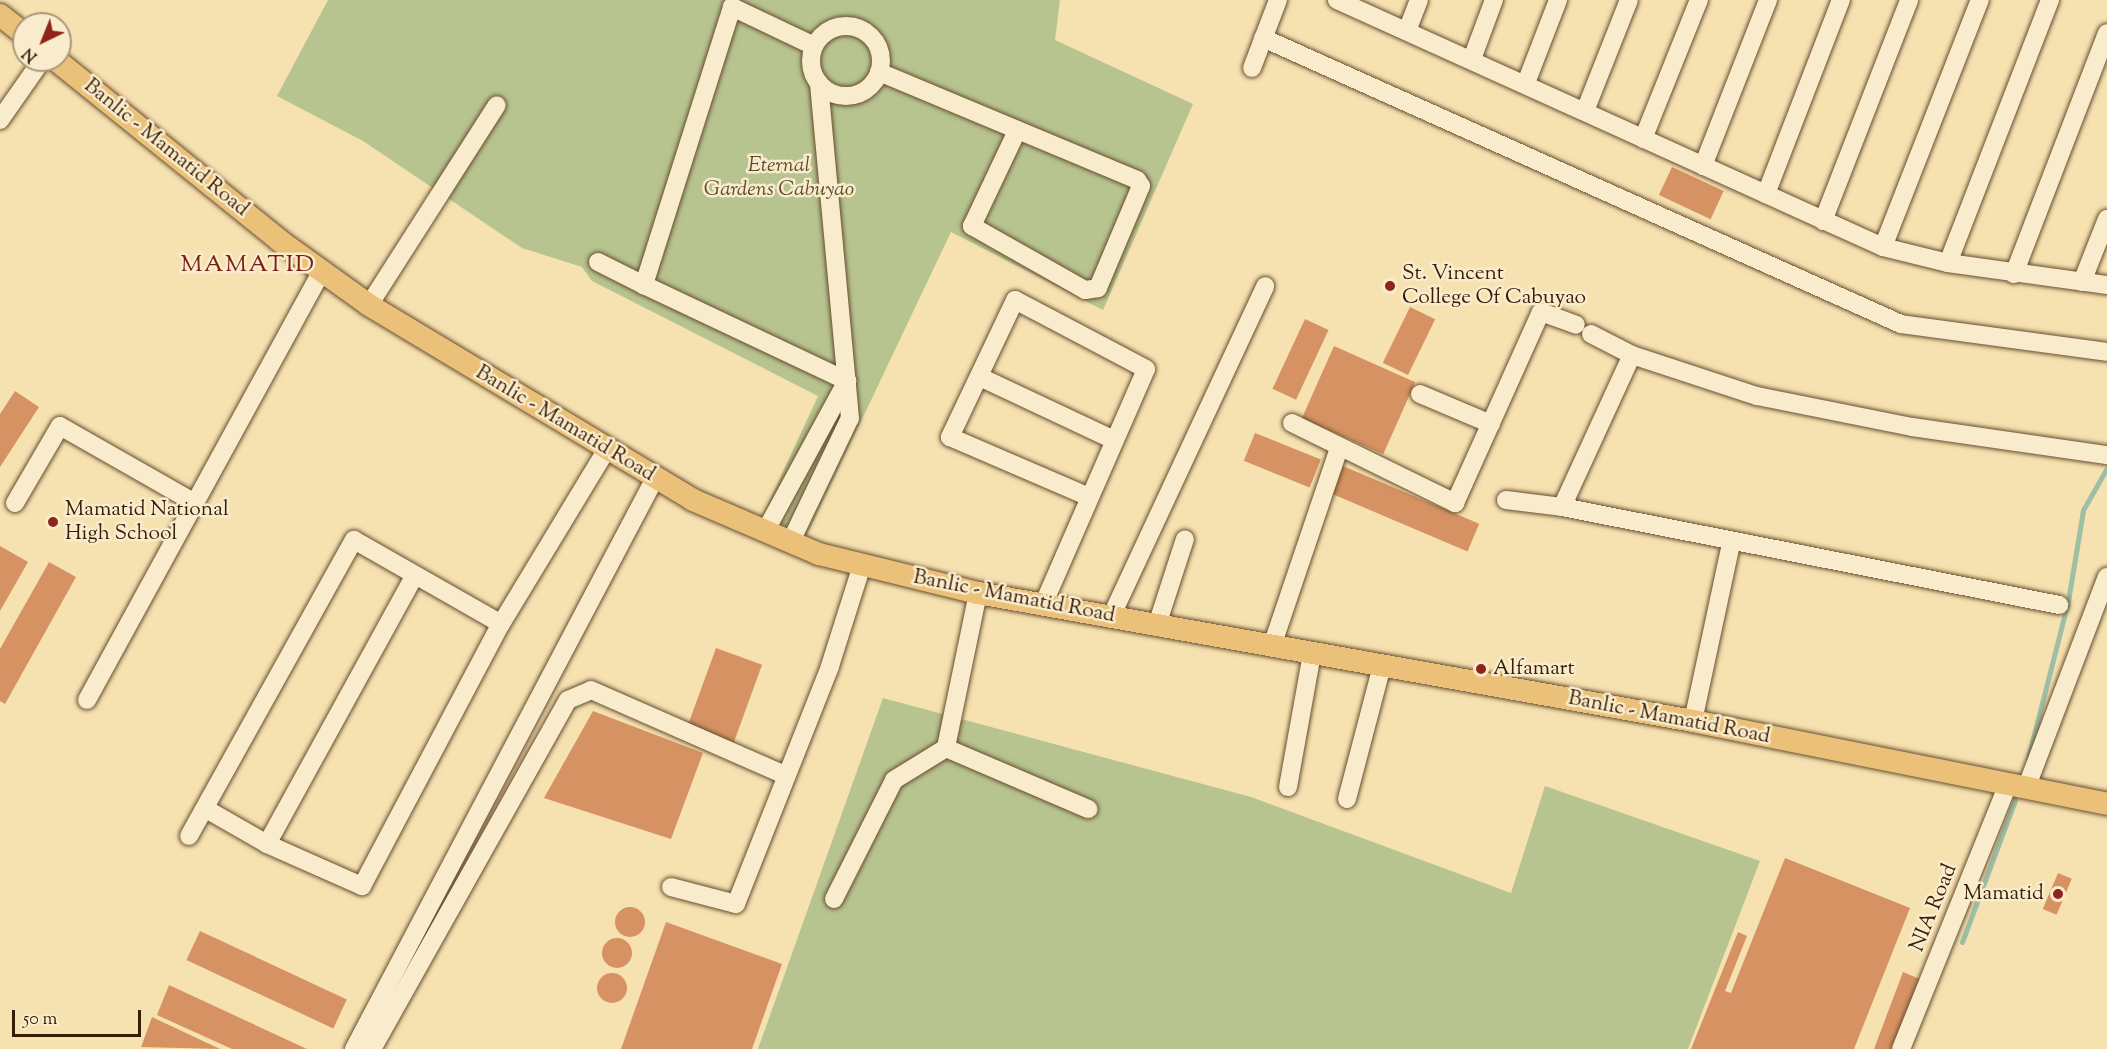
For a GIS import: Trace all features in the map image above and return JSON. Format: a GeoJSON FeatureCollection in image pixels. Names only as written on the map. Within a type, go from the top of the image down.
{"type":"FeatureCollection","features":[{"type":"Feature","properties":{"kind":"main road"},"geometry":{"type":"LineString","coordinates":[[0,15],[12,24]]}},
{"type":"Feature","properties":{"kind":"main road","name":"Banlic - Mamatid Road"},"geometry":{"type":"LineString","coordinates":[[71,72],[321,273],[369,305],[655,478],[791,541],[862,565],[978,593],[1693,721],[2107,804]]}},
{"type":"Feature","properties":{"kind":"street"},"geometry":{"type":"LineString","coordinates":[[1252,68],[1278,0]]}},
{"type":"Feature","properties":{"kind":"street"},"geometry":{"type":"LineString","coordinates":[[1407,31],[1419,0]]}},
{"type":"Feature","properties":{"kind":"street"},"geometry":{"type":"LineString","coordinates":[[1472,59],[1494,0]]}},
{"type":"Feature","properties":{"kind":"street"},"geometry":{"type":"LineString","coordinates":[[1526,83],[1558,0]]}},
{"type":"Feature","properties":{"kind":"street"},"geometry":{"type":"LineString","coordinates":[[1585,111],[1629,0]]}},
{"type":"Feature","properties":{"kind":"street"},"geometry":{"type":"LineString","coordinates":[[1643,139],[1699,0]]}},
{"type":"Feature","properties":{"kind":"street"},"geometry":{"type":"LineString","coordinates":[[1703,166],[1768,0]]}},
{"type":"Feature","properties":{"kind":"street"},"geometry":{"type":"LineString","coordinates":[[1766,194],[1841,0]]}},
{"type":"Feature","properties":{"kind":"street"},"geometry":{"type":"LineString","coordinates":[[1823,221],[1909,0]]}},
{"type":"Feature","properties":{"kind":"street"},"geometry":{"type":"LineString","coordinates":[[1882,247],[1980,0]]}},
{"type":"Feature","properties":{"kind":"street"},"geometry":{"type":"LineString","coordinates":[[1948,263],[2050,0]]}},
{"type":"Feature","properties":{"kind":"street"},"geometry":{"type":"LineString","coordinates":[[1345,1],[1882,247],[1948,263],[2014,274],[2107,285]]}},
{"type":"Feature","properties":{"kind":"street"},"geometry":{"type":"LineString","coordinates":[[644,285],[734,4],[814,46]]}},
{"type":"Feature","properties":{"kind":"street"},"geometry":{"type":"LineString","coordinates":[[791,541],[850,418],[819,83],[812,65],[814,46],[835,27],[861,29],[879,47],[879,72],[869,87],[853,95],[835,94],[819,83]]}},
{"type":"Feature","properties":{"kind":"street"},"geometry":{"type":"LineString","coordinates":[[2014,274],[2107,33]]}},
{"type":"Feature","properties":{"kind":"street"},"geometry":{"type":"LineString","coordinates":[[1263,38],[1901,324],[2107,352]]}},
{"type":"Feature","properties":{"kind":"street"},"geometry":{"type":"LineString","coordinates":[[0,120],[34,72]]}},
{"type":"Feature","properties":{"kind":"street"},"geometry":{"type":"LineString","coordinates":[[879,72],[1017,131],[1131,176],[1141,186],[1098,288],[1085,290],[972,226],[1017,131]]}},
{"type":"Feature","properties":{"kind":"street"},"geometry":{"type":"LineString","coordinates":[[369,305],[497,105]]}},
{"type":"Feature","properties":{"kind":"street"},"geometry":{"type":"LineString","coordinates":[[2082,282],[2107,219]]}},
{"type":"Feature","properties":{"kind":"street"},"geometry":{"type":"LineString","coordinates":[[598,262],[847,381]]}},
{"type":"Feature","properties":{"kind":"street"},"geometry":{"type":"LineString","coordinates":[[87,700],[193,502],[321,273]]}},
{"type":"Feature","properties":{"kind":"street"},"geometry":{"type":"LineString","coordinates":[[1112,617],[1265,286]]}},
{"type":"Feature","properties":{"kind":"street"},"geometry":{"type":"LineString","coordinates":[[1043,605],[1146,369],[1015,300],[950,437],[1089,497]]}},
{"type":"Feature","properties":{"kind":"street"},"geometry":{"type":"LineString","coordinates":[[1292,423],[1339,448],[1455,502],[1541,312],[1584,330],[1632,355],[1757,396],[1912,427],[2107,455]]}},
{"type":"Feature","properties":{"kind":"street"},"geometry":{"type":"LineString","coordinates":[[1562,507],[1632,355]]}},
{"type":"Feature","properties":{"kind":"street"},"geometry":{"type":"LineString","coordinates":[[980,377],[1114,440]]}},
{"type":"Feature","properties":{"kind":"street"},"geometry":{"type":"LineString","coordinates":[[766,530],[847,381]]}},
{"type":"Feature","properties":{"kind":"street"},"geometry":{"type":"LineString","coordinates":[[1420,394],[1491,424]]}},
{"type":"Feature","properties":{"kind":"street"},"geometry":{"type":"LineString","coordinates":[[15,503],[60,426],[193,502]]}},
{"type":"Feature","properties":{"kind":"street"},"geometry":{"type":"LineString","coordinates":[[1272,646],[1339,448]]}},
{"type":"Feature","properties":{"kind":"street"},"geometry":{"type":"LineString","coordinates":[[206,809],[267,844],[362,886],[501,624],[607,449]]}},
{"type":"Feature","properties":{"kind":"street"},"geometry":{"type":"LineString","coordinates":[[354,1049],[655,478]]}},
{"type":"Feature","properties":{"kind":"street"},"geometry":{"type":"LineString","coordinates":[[1506,500],[1562,507],[1731,543],[2059,605]]}},
{"type":"Feature","properties":{"kind":"street"},"geometry":{"type":"LineString","coordinates":[[1157,626],[1185,539]]}},
{"type":"Feature","properties":{"kind":"street"},"geometry":{"type":"LineString","coordinates":[[189,836],[354,540],[413,578],[501,624]]}},
{"type":"Feature","properties":{"kind":"street"},"geometry":{"type":"LineString","coordinates":[[1693,721],[1731,543]]}},
{"type":"Feature","properties":{"kind":"street"},"geometry":{"type":"LineString","coordinates":[[671,887],[735,904],[830,666],[862,565]]}},
{"type":"Feature","properties":{"kind":"street"},"geometry":{"type":"LineString","coordinates":[[267,844],[413,578]]}},
{"type":"Feature","properties":{"kind":"street","name":"NIA Road"},"geometry":{"type":"LineString","coordinates":[[1901,1049],[2107,578]]}},
{"type":"Feature","properties":{"kind":"street"},"geometry":{"type":"LineString","coordinates":[[834,899],[894,780],[946,748],[978,593]]}},
{"type":"Feature","properties":{"kind":"street"},"geometry":{"type":"LineString","coordinates":[[1288,788],[1312,653]]}},
{"type":"Feature","properties":{"kind":"street"},"geometry":{"type":"LineString","coordinates":[[1347,799],[1382,666]]}},
{"type":"Feature","properties":{"kind":"street"},"geometry":{"type":"LineString","coordinates":[[378,1048],[568,700],[591,690],[785,775]]}},
{"type":"Feature","properties":{"kind":"street"},"geometry":{"type":"LineString","coordinates":[[946,748],[1088,809]]}},
{"type":"Feature","properties":{"kind":"green space","name":"Eternal Gardens Cabuyao"},"geometry":{"type":"Polygon","coordinates":[[[328,0],[1060,0],[1055,40],[1193,104],[1103,310],[951,232],[807,535],[763,515],[818,396],[592,281],[582,267],[522,248],[363,141],[277,96],[328,0]]]}},
{"type":"Feature","properties":{"kind":"green space"},"geometry":{"type":"Polygon","coordinates":[[[883,698],[1251,797],[1511,893],[1545,786],[1760,861],[1688,1049],[758,1049],[883,698]]]}},
{"type":"Feature","properties":{"kind":"building"},"geometry":{"type":"Polygon","coordinates":[[[1672,167],[1724,191],[1711,219],[1659,195],[1672,167]]]}},
{"type":"Feature","properties":{"kind":"building"},"geometry":{"type":"Polygon","coordinates":[[[1410,307],[1435,319],[1408,375],[1383,363],[1410,307]]]}},
{"type":"Feature","properties":{"kind":"building"},"geometry":{"type":"Polygon","coordinates":[[[1305,319],[1329,330],[1296,400],[1272,389],[1305,319]]]}},
{"type":"Feature","properties":{"kind":"building"},"geometry":{"type":"Polygon","coordinates":[[[1334,346],[1415,382],[1383,454],[1302,418],[1334,346]]]}},
{"type":"Feature","properties":{"kind":"building"},"geometry":{"type":"Polygon","coordinates":[[[15,391],[39,407],[0,467],[0,414],[15,391]]]}},
{"type":"Feature","properties":{"kind":"building"},"geometry":{"type":"Polygon","coordinates":[[[1255,433],[1321,460],[1310,487],[1244,461],[1255,433]]]}},
{"type":"Feature","properties":{"kind":"building"},"geometry":{"type":"Polygon","coordinates":[[[1343,466],[1479,524],[1468,551],[1331,494],[1343,466]]]}},
{"type":"Feature","properties":{"kind":"building"},"geometry":{"type":"Polygon","coordinates":[[[0,546],[28,562],[0,611],[0,546]]]}},
{"type":"Feature","properties":{"kind":"building"},"geometry":{"type":"Polygon","coordinates":[[[49,562],[76,577],[5,704],[0,701],[0,649],[49,562]]]}},
{"type":"Feature","properties":{"kind":"building"},"geometry":{"type":"Polygon","coordinates":[[[716,648],[762,665],[733,744],[687,727],[716,648]]]}},
{"type":"Feature","properties":{"kind":"building"},"geometry":{"type":"Polygon","coordinates":[[[593,711],[703,753],[671,839],[544,798],[593,711]]]}},
{"type":"Feature","properties":{"kind":"building"},"geometry":{"type":"Polygon","coordinates":[[[1785,858],[1910,908],[1854,1049],[1691,1049],[1738,932],[1747,936],[1725,991],[1731,993],[1785,858]]]}},
{"type":"Feature","properties":{"kind":"building","name":"Mamatid"},"geometry":{"type":"Polygon","coordinates":[[[2058,873],[2072,879],[2057,915],[2043,909],[2058,873]]]}},
{"type":"Feature","properties":{"kind":"building"},"geometry":{"type":"Polygon","coordinates":[[[630,907],[641,911],[645,922],[641,933],[630,937],[619,933],[615,922],[619,911],[630,907]]]}},
{"type":"Feature","properties":{"kind":"building"},"geometry":{"type":"Polygon","coordinates":[[[666,922],[782,964],[752,1049],[621,1049],[666,922]]]}},
{"type":"Feature","properties":{"kind":"building"},"geometry":{"type":"Polygon","coordinates":[[[200,931],[347,999],[333,1028],[186,960],[200,931]]]}},
{"type":"Feature","properties":{"kind":"building"},"geometry":{"type":"Polygon","coordinates":[[[617,938],[628,942],[632,953],[628,964],[617,968],[606,964],[602,953],[606,942],[617,938]]]}},
{"type":"Feature","properties":{"kind":"building"},"geometry":{"type":"Polygon","coordinates":[[[1903,972],[1922,980],[1895,1049],[1874,1049],[1903,972]]]}},
{"type":"Feature","properties":{"kind":"building"},"geometry":{"type":"Polygon","coordinates":[[[612,973],[623,977],[627,988],[623,999],[612,1003],[601,999],[597,988],[601,977],[612,973]]]}},
{"type":"Feature","properties":{"kind":"building"},"geometry":{"type":"Polygon","coordinates":[[[169,985],[307,1049],[232,1049],[157,1015],[169,985]]]}},
{"type":"Feature","properties":{"kind":"building"},"geometry":{"type":"Polygon","coordinates":[[[152,1017],[220,1049],[141,1047],[152,1017]]]}},
{"type":"Feature","properties":{"kind":"waterway"},"geometry":{"type":"LineString","coordinates":[[2028,758],[2068,601],[2083,510],[2107,468]]}},
{"type":"Feature","properties":{"kind":"waterway"},"geometry":{"type":"LineString","coordinates":[[1962,942],[2015,800]]}},
{"type":"Feature","properties":{"kind":"place","name":"St. Vincent College Of Cabuyao"},"geometry":{"type":"Point","coordinates":[1390,286]}},
{"type":"Feature","properties":{"kind":"place","name":"Mamatid National High School"},"geometry":{"type":"Point","coordinates":[53,522]}},
{"type":"Feature","properties":{"kind":"place","name":"Alfamart"},"geometry":{"type":"Point","coordinates":[1481,669]}},
{"type":"Feature","properties":{"kind":"place","name":"Mamatid"},"geometry":{"type":"Point","coordinates":[2058,894]}},
{"type":"Feature","properties":{"kind":"district","name":"MAMATID"},"geometry":{"type":"Point","coordinates":[248,266]}}]}
